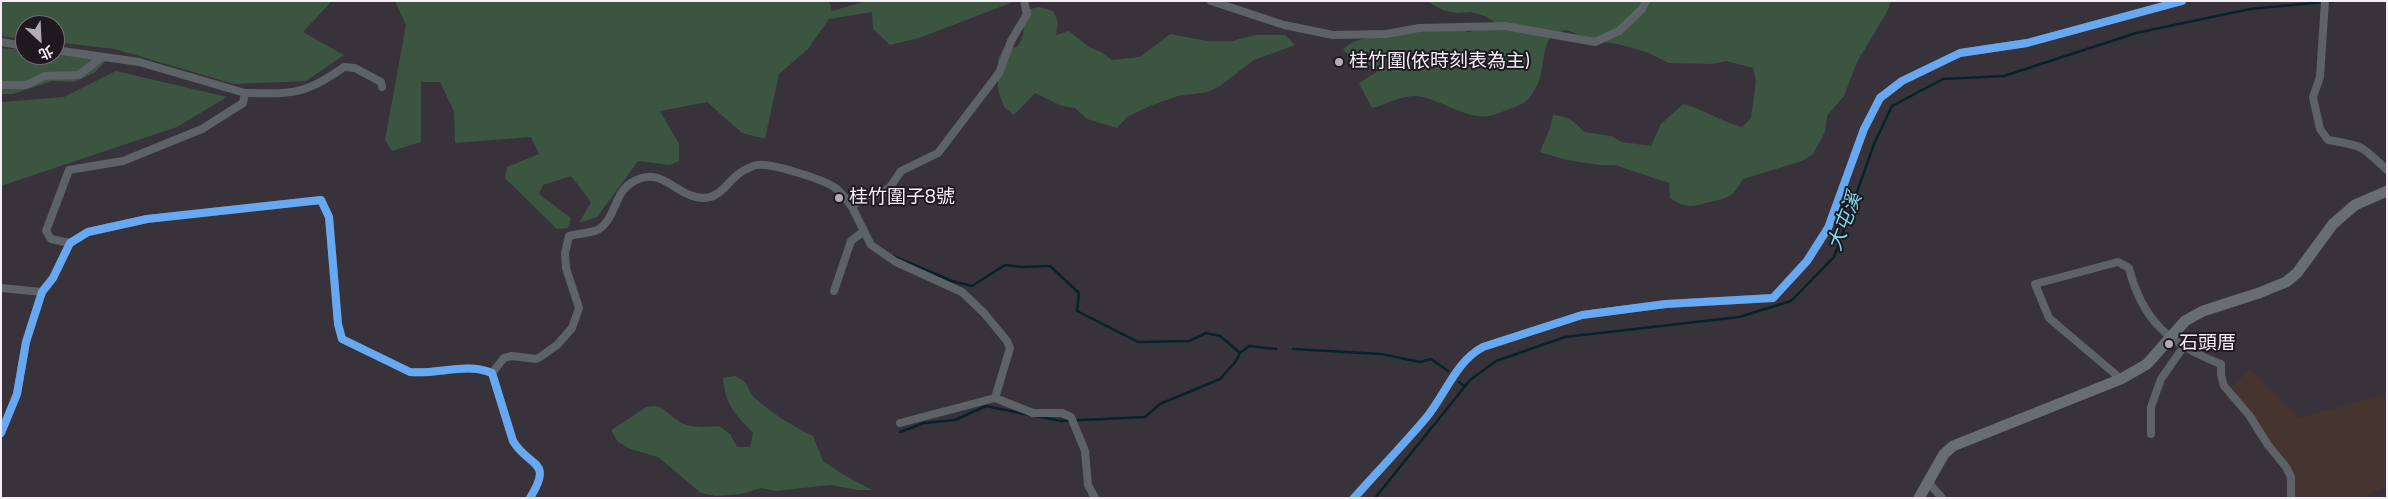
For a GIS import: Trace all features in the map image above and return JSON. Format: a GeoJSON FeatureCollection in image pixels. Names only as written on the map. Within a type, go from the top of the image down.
{"type":"FeatureCollection","features":[{"type":"Feature","properties":{"kind":"street"},"geometry":{"type":"LineString","coordinates":[[852,207],[864,196],[882,193],[901,172],[938,153],[998,73],[1011,41],[1027,14],[1024,1]]}},
{"type":"Feature","properties":{"kind":"street"},"geometry":{"type":"LineString","coordinates":[[1211,1],[1228,4],[1284,25],[1333,35],[1386,34],[1419,28],[1505,26],[1594,42],[1619,32],[1646,1]]}},
{"type":"Feature","properties":{"kind":"street"},"geometry":{"type":"LineString","coordinates":[[1354,498],[1427,417],[1462,364],[1472,353],[1582,315],[1666,304],[1772,298],[1807,260],[1828,228],[1864,129],[1880,98],[1902,80],[1960,53],[2027,43],[2182,1]]}},
{"type":"Feature","properties":{"kind":"street"},"geometry":{"type":"LineString","coordinates":[[2325,1],[2320,77],[2313,97],[2320,129],[2328,140],[2349,142],[2364,148],[2387,170]]}},
{"type":"Feature","properties":{"kind":"street"},"geometry":{"type":"LineString","coordinates":[[1,42],[15,44]]}},
{"type":"Feature","properties":{"kind":"street"},"geometry":{"type":"LineString","coordinates":[[65,51],[138,62],[245,94],[286,94],[310,89],[344,66],[355,68],[381,82],[382,87]]}},
{"type":"Feature","properties":{"kind":"street"},"geometry":{"type":"LineString","coordinates":[[1,85],[26,85],[45,76],[79,75],[102,57]]}},
{"type":"Feature","properties":{"kind":"street"},"geometry":{"type":"LineString","coordinates":[[70,243],[51,240],[46,232],[69,170],[123,161],[202,129],[243,103],[245,94]]}},
{"type":"Feature","properties":{"kind":"street"},"geometry":{"type":"LineString","coordinates":[[492,373],[504,358],[512,356],[536,359],[540,357],[557,345],[572,328],[579,308],[566,268],[565,253],[569,236],[595,230],[605,224],[625,188],[631,182],[648,176],[656,177],[668,181],[694,198],[707,198],[724,190],[730,179],[757,165],[800,173],[835,187],[852,207],[871,245],[896,262],[962,292],[984,313],[1007,341],[1010,348],[996,398]]}},
{"type":"Feature","properties":{"kind":"street"},"geometry":{"type":"LineString","coordinates":[[1919,498],[1944,454],[1958,444],[2121,379],[2147,364],[2186,321],[2203,311],[2286,282],[2297,273],[2333,224],[2356,205],[2387,192]]}},
{"type":"Feature","properties":{"kind":"street"},"geometry":{"type":"LineString","coordinates":[[1,433],[17,394],[26,342],[42,292],[53,278],[70,243],[88,232],[146,218],[321,200],[329,217],[338,324],[342,339],[410,372],[420,373],[478,367],[492,373],[513,440],[518,448],[539,468],[541,474],[530,498]]}},
{"type":"Feature","properties":{"kind":"street"},"geometry":{"type":"LineString","coordinates":[[834,291],[851,241],[864,231]]}},
{"type":"Feature","properties":{"kind":"street"},"geometry":{"type":"LineString","coordinates":[[2121,379],[2049,318],[2035,284],[2118,262],[2129,268],[2134,288],[2145,311],[2163,332],[2198,355],[2221,364],[2220,375],[2224,386],[2249,416],[2292,478],[2292,498]]}},
{"type":"Feature","properties":{"kind":"street"},"geometry":{"type":"LineString","coordinates":[[1,288],[42,292]]}},
{"type":"Feature","properties":{"kind":"street"},"geometry":{"type":"LineString","coordinates":[[2151,434],[2151,407],[2161,379],[2184,346]]}},
{"type":"Feature","properties":{"kind":"street"},"geometry":{"type":"LineString","coordinates":[[900,423],[996,398],[1034,413],[1062,413],[1071,417],[1076,426],[1085,451],[1088,485],[1095,498]]}},
{"type":"Feature","properties":{"kind":"street"},"geometry":{"type":"LineString","coordinates":[[1928,482],[1942,498]]}},
{"type":"Feature","properties":{"kind":"shaded area"},"geometry":{"type":"Polygon","coordinates":[[[2250,369],[2299,418],[2387,393],[2387,487],[2359,498],[2290,498],[2285,459],[2228,390],[2250,369]]]}},
{"type":"Feature","properties":{"kind":"green space"},"geometry":{"type":"Polygon","coordinates":[[[1,1],[332,1],[303,32],[344,55],[306,81],[234,84],[115,49],[65,43],[65,15],[15,15],[15,38],[1,36],[1,1]]]}},
{"type":"Feature","properties":{"kind":"green space"},"geometry":{"type":"Polygon","coordinates":[[[395,1],[829,1],[832,11],[866,1],[1016,1],[919,38],[890,45],[873,29],[872,12],[829,19],[808,49],[779,74],[765,139],[742,133],[707,102],[660,111],[679,144],[679,161],[670,165],[638,161],[597,217],[579,223],[591,202],[571,176],[543,185],[539,194],[571,218],[568,228],[557,229],[505,178],[507,167],[539,154],[531,137],[455,143],[454,111],[440,82],[421,82],[421,142],[392,151],[385,140],[406,25],[395,1]]]}},
{"type":"Feature","properties":{"kind":"green space"},"geometry":{"type":"Polygon","coordinates":[[[1426,1],[1891,1],[1887,12],[1857,62],[1844,96],[1827,116],[1825,132],[1813,154],[1802,161],[1743,179],[1736,190],[1726,198],[1689,206],[1670,198],[1669,183],[1615,165],[1600,165],[1567,160],[1540,152],[1553,115],[1570,120],[1584,132],[1611,136],[1622,142],[1651,146],[1661,124],[1683,104],[1742,127],[1751,118],[1756,81],[1753,68],[1726,61],[1712,64],[1669,63],[1646,52],[1618,44],[1591,40],[1567,30],[1552,34],[1545,50],[1539,81],[1536,89],[1528,99],[1494,115],[1471,115],[1416,96],[1405,97],[1372,108],[1359,83],[1380,70],[1352,59],[1343,49],[1353,42],[1378,34],[1455,29],[1469,32],[1482,28],[1509,31],[1485,16],[1471,12],[1457,13],[1443,10],[1426,1]]]}},
{"type":"Feature","properties":{"kind":"green space"},"geometry":{"type":"Polygon","coordinates":[[[1039,7],[1053,11],[1058,22],[1056,35],[1069,31],[1089,47],[1101,52],[1112,60],[1140,57],[1170,34],[1208,41],[1232,41],[1256,35],[1285,35],[1295,45],[1254,60],[1220,86],[1208,92],[1178,96],[1152,105],[1127,117],[1117,128],[1087,119],[1075,108],[1062,106],[1035,93],[1014,115],[1004,107],[998,90],[998,59],[1004,48],[1017,47],[1020,42],[1026,10],[1039,7]]]}},
{"type":"Feature","properties":{"kind":"green space"},"geometry":{"type":"Polygon","coordinates":[[[1,48],[15,49],[15,65],[65,65],[65,53],[108,59],[94,73],[74,82],[52,81],[13,94],[1,94],[1,48]]]}},
{"type":"Feature","properties":{"kind":"green space"},"geometry":{"type":"Polygon","coordinates":[[[116,71],[227,97],[177,127],[1,186],[1,102],[64,97],[116,71]]]}},
{"type":"Feature","properties":{"kind":"green space"},"geometry":{"type":"Polygon","coordinates":[[[735,376],[746,384],[756,399],[769,410],[813,436],[823,461],[872,490],[858,490],[830,485],[776,491],[761,488],[741,494],[716,496],[701,493],[658,457],[630,449],[618,442],[611,430],[645,408],[656,406],[664,409],[677,420],[687,425],[698,427],[719,426],[730,434],[737,447],[750,447],[753,433],[732,408],[724,387],[723,378],[735,376]]]}},
{"type":"Feature","properties":{"kind":"waterway","name":"大屯溪"},"geometry":{"type":"LineString","coordinates":[[1375,498],[1470,380],[1496,361],[1565,337],[1739,317],[1791,301],[1834,257],[1874,144],[1892,106],[1943,79],[2004,76],[2136,33],[2250,9],[2334,1]]}},
{"type":"Feature","properties":{"kind":"waterway"},"geometry":{"type":"LineString","coordinates":[[893,256],[952,281],[972,286],[1005,265],[1021,267],[1050,266],[1079,293],[1077,311],[1138,342],[1189,341],[1206,333],[1220,336],[1240,353]]}},
{"type":"Feature","properties":{"kind":"waterway"},"geometry":{"type":"LineString","coordinates":[[1036,416],[1061,421],[1145,417],[1160,404],[1220,379],[1236,361],[1240,353],[1249,346],[1276,349]]}},
{"type":"Feature","properties":{"kind":"waterway"},"geometry":{"type":"LineString","coordinates":[[1293,349],[1381,354],[1420,362],[1431,359],[1448,371]]}},
{"type":"Feature","properties":{"kind":"waterway"},"geometry":{"type":"LineString","coordinates":[[1459,382],[1464,386]]}},
{"type":"Feature","properties":{"kind":"waterway"},"geometry":{"type":"LineString","coordinates":[[900,432],[924,423],[955,420],[986,406],[1030,415]]}},
{"type":"Feature","properties":{"kind":"cycle path"},"geometry":{"type":"LineString","coordinates":[[1354,498],[1426,418],[1465,361],[1483,347],[1582,315],[1666,304],[1773,298],[1807,261],[1828,228],[1864,129],[1880,98],[1902,81],[1960,53],[2027,43],[2182,1]]}},
{"type":"Feature","properties":{"kind":"cycle path"},"geometry":{"type":"LineString","coordinates":[[1,433],[17,394],[26,342],[42,292],[53,278],[70,243],[88,232],[147,219],[321,200],[329,217],[338,324],[342,339],[410,372],[472,369],[492,373],[513,441],[519,450],[539,470],[540,476],[530,498]]}},
{"type":"Feature","properties":{"kind":"place","name":"桂竹圍(依時刻表為主)"},"geometry":{"type":"Point","coordinates":[1339,62]}},
{"type":"Feature","properties":{"kind":"place","name":"桂竹圍子8號"},"geometry":{"type":"Point","coordinates":[839,198]}},
{"type":"Feature","properties":{"kind":"place","name":"石頭厝"},"geometry":{"type":"Point","coordinates":[2169,344]}}]}
